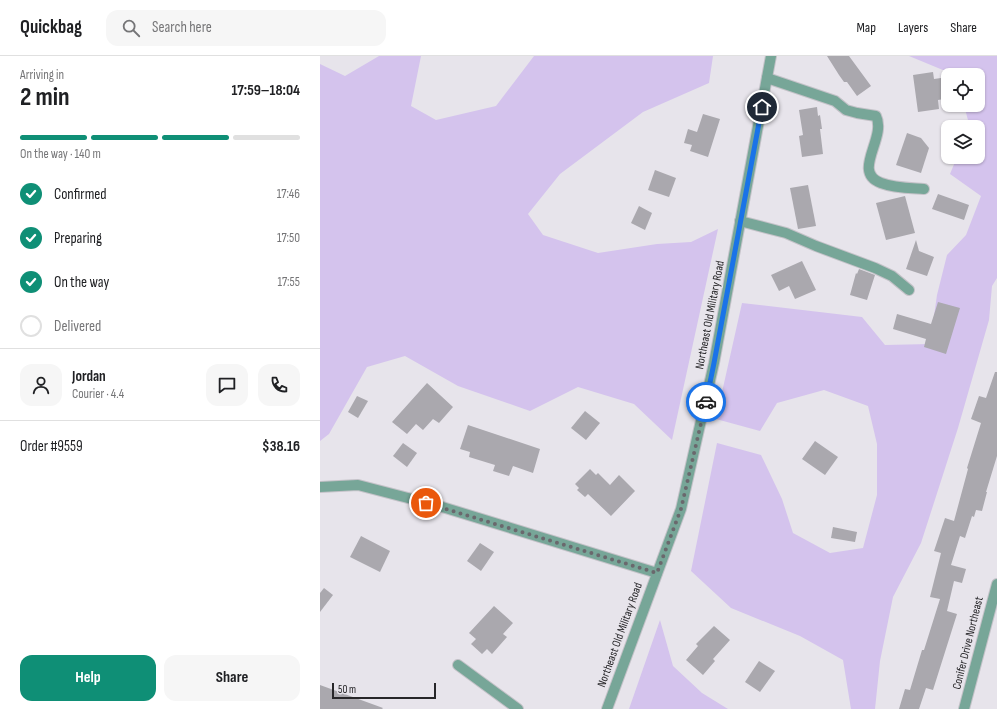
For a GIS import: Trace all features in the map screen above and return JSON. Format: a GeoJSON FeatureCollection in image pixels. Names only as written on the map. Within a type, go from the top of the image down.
{"type":"FeatureCollection","features":[{"type":"Feature","properties":{"kind":"street","name":"Northeast Old Military Road"},"geometry":{"type":"LineString","coordinates":[[607,709],[681,509],[714,363],[771,56]]}},
{"type":"Feature","properties":{"kind":"street"},"geometry":{"type":"LineString","coordinates":[[767,78],[834,101],[846,110],[876,116],[879,122],[879,132],[868,169],[871,176],[880,183],[889,186],[924,189]]}},
{"type":"Feature","properties":{"kind":"street"},"geometry":{"type":"LineString","coordinates":[[740,221],[786,233],[875,268],[892,276],[909,290]]}},
{"type":"Feature","properties":{"kind":"street"},"geometry":{"type":"LineString","coordinates":[[320,487],[358,485],[439,506],[657,573]]}},
{"type":"Feature","properties":{"kind":"street","name":"Conifer Drive Northeast"},"geometry":{"type":"LineString","coordinates":[[964,709],[994,604],[997,584]]}},
{"type":"Feature","properties":{"kind":"street"},"geometry":{"type":"LineString","coordinates":[[458,665],[518,709]]}},
{"type":"Feature","properties":{"kind":"shaded area"},"geometry":{"type":"Polygon","coordinates":[[[379,56],[421,56],[411,106],[436,120],[496,106],[534,56],[713,56],[709,83],[643,112],[560,174],[528,214],[543,235],[598,253],[657,244],[691,242],[718,229],[672,440],[634,404],[578,387],[530,411],[458,386],[405,356],[367,367],[329,434],[320,441],[320,64],[345,76],[379,56]]]}},
{"type":"Feature","properties":{"kind":"shaded area"},"geometry":{"type":"Polygon","coordinates":[[[909,56],[997,56],[997,278],[992,286],[989,320],[958,428],[921,543],[893,597],[880,661],[875,709],[851,709],[843,660],[800,636],[731,608],[691,571],[717,443],[761,455],[782,499],[793,533],[830,553],[863,548],[877,495],[877,444],[868,406],[824,390],[777,403],[760,431],[716,419],[742,303],[862,317],[885,345],[930,344],[937,295],[947,255],[966,235],[981,196],[950,174],[954,164],[985,164],[985,120],[968,120],[966,112],[985,112],[985,68],[941,68],[941,69],[909,56]]]}},
{"type":"Feature","properties":{"kind":"shaded area"},"geometry":{"type":"Polygon","coordinates":[[[660,620],[673,666],[702,693],[728,709],[629,709],[660,620]]]}},
{"type":"Feature","properties":{"kind":"building"},"geometry":{"type":"Polygon","coordinates":[[[827,56],[849,56],[871,86],[857,96],[847,82],[844,82],[827,56]]]}},
{"type":"Feature","properties":{"kind":"building"},"geometry":{"type":"Polygon","coordinates":[[[933,72],[934,79],[941,78],[941,100],[938,100],[939,109],[918,112],[913,75],[933,72]]]}},
{"type":"Feature","properties":{"kind":"building"},"geometry":{"type":"Polygon","coordinates":[[[817,107],[822,129],[820,129],[823,154],[802,157],[799,136],[803,135],[799,110],[817,107]]]}},
{"type":"Feature","properties":{"kind":"building"},"geometry":{"type":"Polygon","coordinates":[[[703,114],[720,119],[708,157],[690,151],[692,145],[684,143],[688,129],[697,132],[703,114]]]}},
{"type":"Feature","properties":{"kind":"building"},"geometry":{"type":"Polygon","coordinates":[[[907,133],[921,138],[929,148],[921,173],[896,165],[907,133]]]}},
{"type":"Feature","properties":{"kind":"building"},"geometry":{"type":"Polygon","coordinates":[[[655,170],[676,178],[669,197],[648,190],[655,170]]]}},
{"type":"Feature","properties":{"kind":"building"},"geometry":{"type":"Polygon","coordinates":[[[808,185],[816,226],[798,229],[790,188],[808,185]]]}},
{"type":"Feature","properties":{"kind":"building"},"geometry":{"type":"Polygon","coordinates":[[[938,194],[969,205],[964,220],[932,209],[938,194]]]}},
{"type":"Feature","properties":{"kind":"building"},"geometry":{"type":"Polygon","coordinates":[[[905,196],[915,233],[886,240],[876,203],[905,196]]]}},
{"type":"Feature","properties":{"kind":"building"},"geometry":{"type":"Polygon","coordinates":[[[639,206],[652,213],[645,230],[631,223],[639,206]]]}},
{"type":"Feature","properties":{"kind":"building"},"geometry":{"type":"Polygon","coordinates":[[[916,240],[919,251],[934,257],[927,276],[906,269],[916,240]]]}},
{"type":"Feature","properties":{"kind":"building"},"geometry":{"type":"Polygon","coordinates":[[[802,261],[816,290],[795,299],[789,286],[779,291],[771,275],[802,261]]]}},
{"type":"Feature","properties":{"kind":"building"},"geometry":{"type":"Polygon","coordinates":[[[859,269],[875,275],[867,300],[850,295],[856,273],[857,274],[859,269]]]}},
{"type":"Feature","properties":{"kind":"building"},"geometry":{"type":"Polygon","coordinates":[[[938,302],[960,308],[946,354],[924,347],[926,339],[893,329],[897,314],[931,324],[938,302]]]}},
{"type":"Feature","properties":{"kind":"building"},"geometry":{"type":"Polygon","coordinates":[[[995,372],[997,372],[997,456],[982,511],[976,510],[974,517],[972,516],[965,538],[960,536],[951,565],[966,569],[962,583],[954,581],[947,611],[957,614],[933,690],[926,688],[919,709],[899,709],[905,689],[910,690],[940,599],[930,597],[941,553],[934,551],[945,518],[954,521],[968,469],[967,468],[981,423],[971,419],[979,396],[986,398],[995,372]]]}},
{"type":"Feature","properties":{"kind":"building"},"geometry":{"type":"Polygon","coordinates":[[[427,383],[453,407],[439,423],[433,419],[423,430],[416,424],[407,434],[392,422],[427,383]]]}},
{"type":"Feature","properties":{"kind":"building"},"geometry":{"type":"Polygon","coordinates":[[[357,396],[368,401],[358,418],[348,412],[357,396]]]}},
{"type":"Feature","properties":{"kind":"building"},"geometry":{"type":"Polygon","coordinates":[[[585,411],[600,423],[586,440],[571,428],[585,411]]]}},
{"type":"Feature","properties":{"kind":"building"},"geometry":{"type":"Polygon","coordinates":[[[468,425],[540,449],[533,473],[513,466],[509,476],[493,471],[495,465],[469,457],[470,452],[460,449],[468,425]]]}},
{"type":"Feature","properties":{"kind":"building"},"geometry":{"type":"Polygon","coordinates":[[[815,441],[838,457],[825,475],[802,459],[815,441]]]}},
{"type":"Feature","properties":{"kind":"building"},"geometry":{"type":"Polygon","coordinates":[[[403,443],[417,453],[407,467],[393,456],[403,443]]]}},
{"type":"Feature","properties":{"kind":"building"},"geometry":{"type":"Polygon","coordinates":[[[590,469],[596,475],[598,473],[610,485],[619,475],[635,491],[611,516],[588,494],[585,497],[577,490],[579,488],[575,484],[590,469]]]}},
{"type":"Feature","properties":{"kind":"building"},"geometry":{"type":"Polygon","coordinates":[[[833,527],[857,532],[855,542],[831,538],[833,527]]]}},
{"type":"Feature","properties":{"kind":"building"},"geometry":{"type":"Polygon","coordinates":[[[361,536],[390,551],[380,572],[350,557],[361,536]]]}},
{"type":"Feature","properties":{"kind":"building"},"geometry":{"type":"Polygon","coordinates":[[[480,543],[494,552],[481,571],[467,561],[480,543]]]}},
{"type":"Feature","properties":{"kind":"building"},"geometry":{"type":"Polygon","coordinates":[[[324,588],[333,595],[320,612],[320,593],[324,588]]]}},
{"type":"Feature","properties":{"kind":"building"},"geometry":{"type":"Polygon","coordinates":[[[494,606],[513,623],[503,634],[507,637],[492,654],[487,649],[482,654],[471,644],[476,639],[469,633],[494,606]]]}},
{"type":"Feature","properties":{"kind":"building"},"geometry":{"type":"Polygon","coordinates":[[[714,626],[730,640],[713,659],[715,661],[703,675],[686,660],[698,646],[696,644],[714,626]]]}},
{"type":"Feature","properties":{"kind":"building"},"geometry":{"type":"Polygon","coordinates":[[[759,661],[775,671],[760,692],[745,682],[759,661]]]}},
{"type":"Feature","properties":{"kind":"building"},"geometry":{"type":"Polygon","coordinates":[[[320,685],[383,708],[320,709],[320,685]]]}},
{"type":"Feature","properties":{"kind":"way so far"},"geometry":{"type":"LineString","coordinates":[[426,503],[657,573],[681,509],[706,402]]}},
{"type":"Feature","properties":{"kind":"route"},"geometry":{"type":"LineString","coordinates":[[706,402],[762,107]]}}]}
